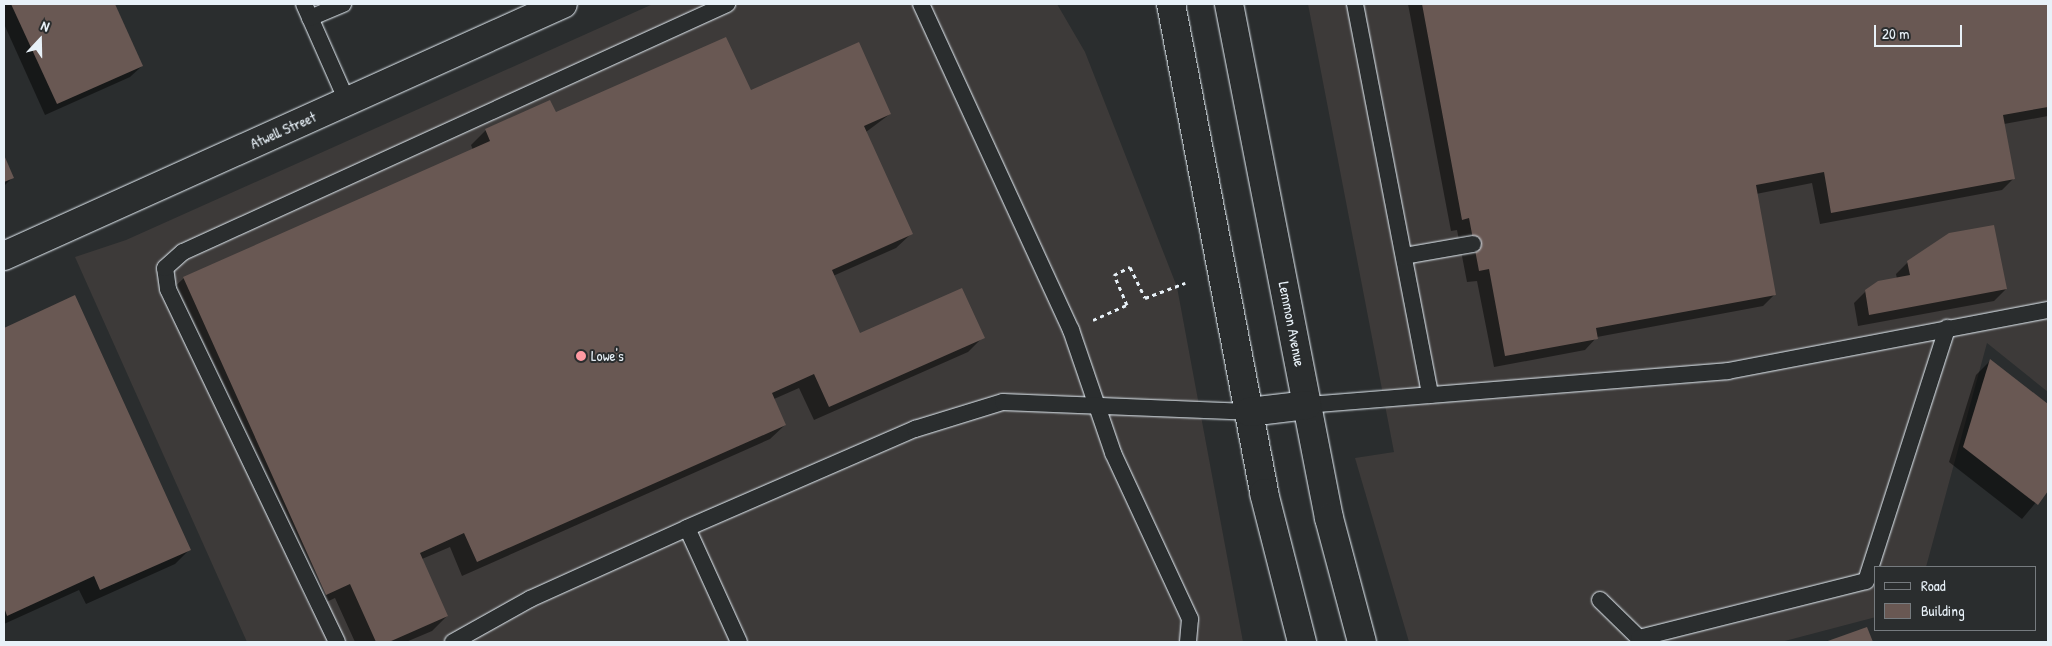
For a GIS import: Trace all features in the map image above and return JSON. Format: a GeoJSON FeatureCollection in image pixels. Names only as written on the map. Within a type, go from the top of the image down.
{"type":"FeatureCollection","features":[{"type":"Feature","properties":{"kind":"main road","name":"Atwell Street"},"geometry":{"type":"LineString","coordinates":[[4,256],[563,4]]}},
{"type":"Feature","properties":{"kind":"main road"},"geometry":{"type":"LineString","coordinates":[[1171,4],[1264,493],[1302,642]]}},
{"type":"Feature","properties":{"kind":"main road","name":"Lemmon Avenue"},"geometry":{"type":"LineString","coordinates":[[1229,4],[1329,518],[1362,642]]}},
{"type":"Feature","properties":{"kind":"main road"},"geometry":{"type":"LineString","coordinates":[[1249,412],[1307,405]]}},
{"type":"Feature","properties":{"kind":"lane"},"geometry":{"type":"LineString","coordinates":[[343,4],[307,11],[347,101]]}},
{"type":"Feature","properties":{"kind":"lane"},"geometry":{"type":"LineString","coordinates":[[337,642],[168,288],[165,268],[183,252],[727,4]]}},
{"type":"Feature","properties":{"kind":"lane"},"geometry":{"type":"LineString","coordinates":[[922,4],[1071,330],[1113,453],[1190,619],[1188,642]]}},
{"type":"Feature","properties":{"kind":"lane"},"geometry":{"type":"LineString","coordinates":[[1355,4],[1430,395]]}},
{"type":"Feature","properties":{"kind":"lane"},"geometry":{"type":"LineString","coordinates":[[1404,256],[1473,244]]}},
{"type":"Feature","properties":{"kind":"lane"},"geometry":{"type":"LineString","coordinates":[[1307,405],[1728,371],[2048,310]]}},
{"type":"Feature","properties":{"kind":"lane"},"geometry":{"type":"LineString","coordinates":[[1600,600],[1639,638],[1866,581],[1947,328]]}},
{"type":"Feature","properties":{"kind":"lane"},"geometry":{"type":"LineString","coordinates":[[453,642],[530,598],[687,528],[915,429],[1003,402],[1096,404],[1211,413],[1249,412]]}},
{"type":"Feature","properties":{"kind":"lane"},"geometry":{"type":"LineString","coordinates":[[687,528],[739,642]]}},
{"type":"Feature","properties":{"kind":"path"},"geometry":{"type":"LineString","coordinates":[[1071,330],[1126,305],[1114,275],[1130,268],[1145,298],[1185,283]]}},
{"type":"Feature","properties":{"kind":"shaded area"},"geometry":{"type":"Polygon","coordinates":[[[653,4],[1057,4],[1085,52],[1177,287],[1243,642],[247,642],[75,257],[126,240],[653,4]]]}},
{"type":"Feature","properties":{"kind":"shaded area"},"geometry":{"type":"Polygon","coordinates":[[[1308,4],[2048,4],[2048,392],[1987,343],[1926,566],[1874,566],[1874,618],[1781,642],[1409,642],[1355,458],[1394,452],[1308,4]]]}},
{"type":"Feature","properties":{"kind":"building"},"geometry":{"type":"Polygon","coordinates":[[[11,4],[115,4],[143,66],[57,104],[11,4]]]}},
{"type":"Feature","properties":{"kind":"building"},"geometry":{"type":"Polygon","coordinates":[[[1422,4],[2048,4],[2048,107],[2003,115],[2015,179],[1831,213],[1824,172],[1756,185],[1776,295],[1596,328],[1598,339],[1505,356],[1489,269],[1479,271],[1469,218],[1462,220],[1422,4]]]}},
{"type":"Feature","properties":{"kind":"building","name":"Lowe's"},"geometry":{"type":"Polygon","coordinates":[[[726,37],[751,90],[859,42],[891,114],[864,126],[913,234],[832,270],[860,333],[962,288],[985,338],[829,407],[814,374],[772,393],[786,425],[477,562],[464,533],[420,553],[448,616],[389,642],[376,642],[350,584],[326,595],[183,277],[490,141],[485,129],[550,100],[556,112],[726,37]]]}},
{"type":"Feature","properties":{"kind":"building"},"geometry":{"type":"Polygon","coordinates":[[[4,155],[14,178],[4,182],[4,155]]]}},
{"type":"Feature","properties":{"kind":"building"},"geometry":{"type":"Polygon","coordinates":[[[1994,225],[2007,289],[1869,315],[1865,290],[1878,281],[1910,275],[1907,261],[1949,233],[1994,225]]]}},
{"type":"Feature","properties":{"kind":"building"},"geometry":{"type":"Polygon","coordinates":[[[75,295],[191,550],[100,590],[94,576],[7,616],[4,607],[4,328],[75,295]]]}},
{"type":"Feature","properties":{"kind":"building"},"geometry":{"type":"Polygon","coordinates":[[[1990,359],[2048,404],[2048,491],[2038,505],[1963,447],[1990,359]]]}},
{"type":"Feature","properties":{"kind":"building"},"geometry":{"type":"Polygon","coordinates":[[[1867,627],[1873,642],[1825,642],[1867,627]]]}},
{"type":"Feature","properties":{"kind":"place","name":"Lowe's"},"geometry":{"type":"Point","coordinates":[581,356]}}]}
